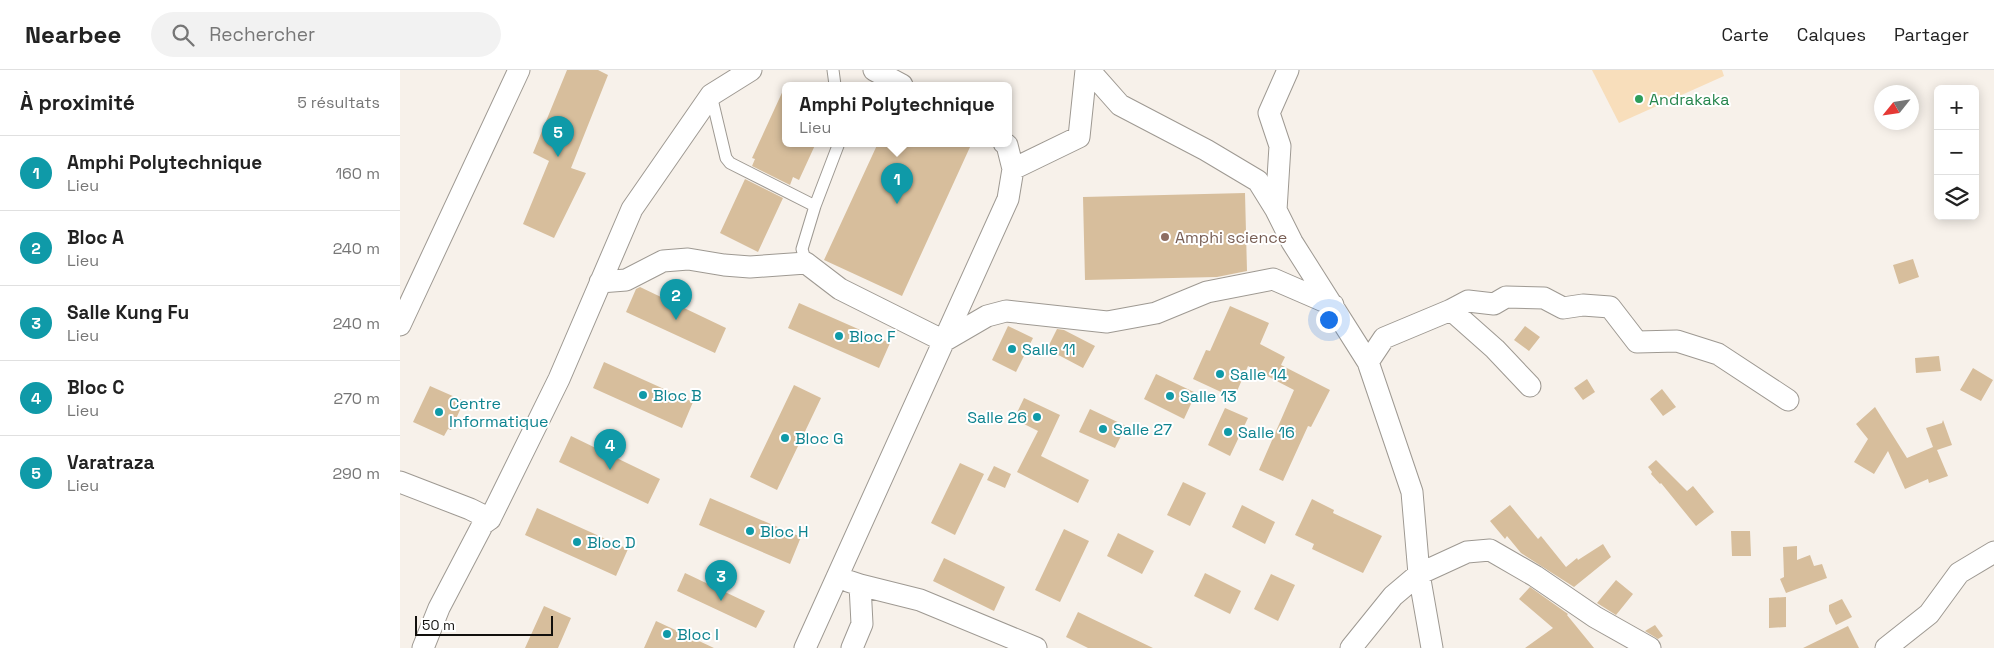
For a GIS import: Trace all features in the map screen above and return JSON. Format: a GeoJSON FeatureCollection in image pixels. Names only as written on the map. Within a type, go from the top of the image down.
{"type":"FeatureCollection","features":[{"type":"Feature","properties":{"kind":"street"},"geometry":{"type":"LineString","coordinates":[[400,325],[519,70]]}},
{"type":"Feature","properties":{"kind":"street"},"geometry":{"type":"LineString","coordinates":[[423,648],[444,600],[484,524],[490,519],[559,378],[632,209],[711,95],[752,70]]}},
{"type":"Feature","properties":{"kind":"street"},"geometry":{"type":"LineString","coordinates":[[874,70],[896,82]]}},
{"type":"Feature","properties":{"kind":"street"},"geometry":{"type":"LineString","coordinates":[[1013,168],[1078,137],[1088,70]]}},
{"type":"Feature","properties":{"kind":"street"},"geometry":{"type":"LineString","coordinates":[[1088,70],[1120,105],[1206,150],[1258,181],[1276,210],[1292,242],[1368,362],[1412,492],[1419,574],[1432,648]]}},
{"type":"Feature","properties":{"kind":"street"},"geometry":{"type":"LineString","coordinates":[[1276,210],[1280,146],[1268,113],[1288,70]]}},
{"type":"Feature","properties":{"kind":"street"},"geometry":{"type":"LineString","coordinates":[[805,648],[1008,199],[1013,168],[1008,147]]}},
{"type":"Feature","properties":{"kind":"street"},"geometry":{"type":"LineString","coordinates":[[600,282],[626,280],[663,261],[688,259],[750,267],[806,263],[840,289],[944,342]]}},
{"type":"Feature","properties":{"kind":"street"},"geometry":{"type":"LineString","coordinates":[[944,342],[987,316],[1006,311],[1107,322],[1156,314],[1207,292],[1273,279],[1333,304]]}},
{"type":"Feature","properties":{"kind":"street"},"geometry":{"type":"LineString","coordinates":[[1368,362],[1384,338],[1468,301],[1494,304],[1506,297],[1544,298],[1563,308],[1583,305],[1610,308],[1637,342],[1677,341],[1718,354],[1788,400]]}},
{"type":"Feature","properties":{"kind":"street"},"geometry":{"type":"LineString","coordinates":[[1451,310],[1495,349],[1530,386]]}},
{"type":"Feature","properties":{"kind":"street"},"geometry":{"type":"LineString","coordinates":[[400,482],[470,509],[490,519]]}},
{"type":"Feature","properties":{"kind":"street"},"geometry":{"type":"LineString","coordinates":[[1351,648],[1393,596],[1419,574],[1467,552],[1490,550],[1535,576],[1594,617],[1650,648]]}},
{"type":"Feature","properties":{"kind":"street"},"geometry":{"type":"LineString","coordinates":[[1886,648],[1929,614],[1959,573],[1994,552]]}},
{"type":"Feature","properties":{"kind":"street"},"geometry":{"type":"LineString","coordinates":[[838,578],[920,600],[1036,648]]}},
{"type":"Feature","properties":{"kind":"street"},"geometry":{"type":"LineString","coordinates":[[852,648],[862,624],[860,585]]}},
{"type":"Feature","properties":{"kind":"lane"},"geometry":{"type":"LineString","coordinates":[[711,95],[726,158],[730,162],[815,206]]}},
{"type":"Feature","properties":{"kind":"lane"},"geometry":{"type":"LineString","coordinates":[[806,263],[802,249],[815,206],[837,147]]}},
{"type":"Feature","properties":{"kind":"shaded area","name":"Andrakaka"},"geometry":{"type":"Polygon","coordinates":[[[1592,70],[1722,70],[1724,76],[1619,123],[1592,70]]]}},
{"type":"Feature","properties":{"kind":"building"},"geometry":{"type":"Polygon","coordinates":[[[567,70],[598,70],[608,75],[571,168],[586,173],[554,238],[523,224],[549,161],[533,153],[567,70]]]}},
{"type":"Feature","properties":{"kind":"building"},"geometry":{"type":"Polygon","coordinates":[[[782,93],[782,147],[814,147],[799,180],[793,177],[790,185],[752,166],[755,159],[752,158],[782,93]]]}},
{"type":"Feature","properties":{"kind":"building"},"geometry":{"type":"Polygon","coordinates":[[[876,147],[970,147],[902,296],[824,260],[876,147]]]}},
{"type":"Feature","properties":{"kind":"building"},"geometry":{"type":"Polygon","coordinates":[[[745,179],[783,198],[758,252],[720,233],[745,179]]]}},
{"type":"Feature","properties":{"kind":"building","name":"Amphi science"},"geometry":{"type":"Polygon","coordinates":[[[1245,193],[1247,271],[1217,277],[1085,280],[1083,197],[1245,193]]]}},
{"type":"Feature","properties":{"kind":"building"},"geometry":{"type":"Polygon","coordinates":[[[1913,259],[1919,277],[1899,284],[1893,265],[1913,259]]]}},
{"type":"Feature","properties":{"kind":"building"},"geometry":{"type":"Polygon","coordinates":[[[640,287],[726,328],[715,353],[626,312],[636,289],[640,287]]]}},
{"type":"Feature","properties":{"kind":"building","name":"Bloc F"},"geometry":{"type":"Polygon","coordinates":[[[799,303],[890,343],[879,368],[788,328],[799,303]]]}},
{"type":"Feature","properties":{"kind":"building"},"geometry":{"type":"Polygon","coordinates":[[[1230,306],[1269,323],[1260,344],[1285,357],[1281,365],[1330,390],[1311,427],[1308,426],[1283,481],[1259,470],[1294,390],[1248,366],[1234,398],[1193,379],[1206,350],[1210,351],[1230,306]]]}},
{"type":"Feature","properties":{"kind":"building","name":"Salle 11"},"geometry":{"type":"Polygon","coordinates":[[[1008,326],[1033,338],[1016,372],[992,360],[1008,326]]]}},
{"type":"Feature","properties":{"kind":"building"},"geometry":{"type":"Polygon","coordinates":[[[1525,326],[1540,337],[1529,351],[1514,340],[1525,326]]]}},
{"type":"Feature","properties":{"kind":"building"},"geometry":{"type":"Polygon","coordinates":[[[1057,329],[1064,330],[1095,346],[1083,368],[1047,349],[1057,329]]]}},
{"type":"Feature","properties":{"kind":"building"},"geometry":{"type":"Polygon","coordinates":[[[1939,356],[1941,371],[1916,373],[1915,358],[1939,356]]]}},
{"type":"Feature","properties":{"kind":"building","name":"Bloc B"},"geometry":{"type":"Polygon","coordinates":[[[604,362],[693,402],[682,428],[593,388],[604,362]]]}},
{"type":"Feature","properties":{"kind":"building"},"geometry":{"type":"Polygon","coordinates":[[[1973,368],[1993,380],[1981,401],[1960,390],[1973,368]]]}},
{"type":"Feature","properties":{"kind":"building","name":"Salle 13"},"geometry":{"type":"Polygon","coordinates":[[[1156,374],[1196,393],[1184,419],[1144,399],[1156,374]]]}},
{"type":"Feature","properties":{"kind":"building"},"geometry":{"type":"Polygon","coordinates":[[[1587,379],[1595,392],[1583,400],[1574,388],[1587,379]]]}},
{"type":"Feature","properties":{"kind":"building","name":"Bloc G"},"geometry":{"type":"Polygon","coordinates":[[[794,385],[821,398],[777,490],[750,477],[794,385]]]}},
{"type":"Feature","properties":{"kind":"building","name":"Centre Informatique"},"geometry":{"type":"Polygon","coordinates":[[[430,386],[464,401],[451,430],[448,429],[444,436],[413,422],[430,386]]]}},
{"type":"Feature","properties":{"kind":"building"},"geometry":{"type":"Polygon","coordinates":[[[1662,389],[1676,407],[1663,416],[1650,399],[1662,389]]]}},
{"type":"Feature","properties":{"kind":"building"},"geometry":{"type":"Polygon","coordinates":[[[1024,398],[1060,415],[1041,456],[1089,480],[1078,503],[1017,472],[1038,431],[1014,419],[1024,398]]]}},
{"type":"Feature","properties":{"kind":"building"},"geometry":{"type":"Polygon","coordinates":[[[1875,407],[1907,458],[1933,447],[1926,428],[1942,423],[1943,420],[1952,445],[1937,450],[1948,476],[1929,483],[1928,479],[1905,489],[1888,451],[1874,474],[1854,462],[1868,439],[1856,424],[1875,407]]]}},
{"type":"Feature","properties":{"kind":"building","name":"Salle 16"},"geometry":{"type":"Polygon","coordinates":[[[1225,408],[1248,418],[1230,456],[1208,445],[1225,408]]]}},
{"type":"Feature","properties":{"kind":"building","name":"Salle 27"},"geometry":{"type":"Polygon","coordinates":[[[1090,409],[1126,426],[1115,448],[1079,432],[1090,409]]]}},
{"type":"Feature","properties":{"kind":"building"},"geometry":{"type":"Polygon","coordinates":[[[571,436],[660,479],[648,504],[559,462],[571,436]]]}},
{"type":"Feature","properties":{"kind":"building"},"geometry":{"type":"Polygon","coordinates":[[[1656,460],[1687,491],[1693,486],[1714,512],[1696,526],[1661,483],[1651,474],[1652,472],[1648,467],[1656,460]]]}},
{"type":"Feature","properties":{"kind":"building"},"geometry":{"type":"Polygon","coordinates":[[[960,463],[984,474],[955,535],[931,523],[960,463]]]}},
{"type":"Feature","properties":{"kind":"building"},"geometry":{"type":"Polygon","coordinates":[[[994,466],[1011,474],[1005,488],[987,480],[994,466]]]}},
{"type":"Feature","properties":{"kind":"building"},"geometry":{"type":"Polygon","coordinates":[[[1183,482],[1206,493],[1190,526],[1167,515],[1183,482]]]}},
{"type":"Feature","properties":{"kind":"building","name":"Bloc H"},"geometry":{"type":"Polygon","coordinates":[[[710,498],[801,537],[790,564],[699,525],[710,498]]]}},
{"type":"Feature","properties":{"kind":"building"},"geometry":{"type":"Polygon","coordinates":[[[1312,499],[1334,510],[1333,513],[1382,536],[1363,573],[1312,549],[1314,544],[1295,535],[1312,499]]]}},
{"type":"Feature","properties":{"kind":"building"},"geometry":{"type":"Polygon","coordinates":[[[1242,505],[1275,522],[1265,544],[1232,527],[1242,505]]]}},
{"type":"Feature","properties":{"kind":"building"},"geometry":{"type":"Polygon","coordinates":[[[1510,505],[1538,539],[1541,536],[1566,567],[1577,558],[1578,560],[1603,544],[1611,557],[1574,587],[1521,553],[1507,536],[1505,539],[1490,521],[1510,505]]]}},
{"type":"Feature","properties":{"kind":"building","name":"Bloc D"},"geometry":{"type":"Polygon","coordinates":[[[537,508],[628,549],[616,576],[525,535],[537,508]]]}},
{"type":"Feature","properties":{"kind":"building"},"geometry":{"type":"Polygon","coordinates":[[[1064,529],[1089,541],[1060,602],[1035,590],[1064,529]]]}},
{"type":"Feature","properties":{"kind":"building"},"geometry":{"type":"Polygon","coordinates":[[[1731,531],[1750,531],[1751,556],[1732,556],[1731,531]]]}},
{"type":"Feature","properties":{"kind":"building"},"geometry":{"type":"Polygon","coordinates":[[[1118,533],[1154,551],[1142,574],[1107,556],[1118,533]]]}},
{"type":"Feature","properties":{"kind":"building"},"geometry":{"type":"Polygon","coordinates":[[[1797,546],[1797,560],[1810,555],[1814,566],[1822,564],[1827,578],[1786,593],[1780,579],[1784,577],[1783,547],[1797,546]]]}},
{"type":"Feature","properties":{"kind":"building"},"geometry":{"type":"Polygon","coordinates":[[[944,558],[1005,587],[994,611],[933,581],[944,558]]]}},
{"type":"Feature","properties":{"kind":"building"},"geometry":{"type":"Polygon","coordinates":[[[685,573],[765,611],[756,628],[677,591],[685,573]]]}},
{"type":"Feature","properties":{"kind":"building"},"geometry":{"type":"Polygon","coordinates":[[[1205,573],[1241,591],[1230,614],[1194,596],[1205,573]]]}},
{"type":"Feature","properties":{"kind":"building"},"geometry":{"type":"Polygon","coordinates":[[[1271,574],[1295,585],[1278,621],[1254,609],[1271,574]]]}},
{"type":"Feature","properties":{"kind":"building"},"geometry":{"type":"Polygon","coordinates":[[[1616,580],[1633,594],[1616,615],[1597,603],[1616,580]]]}},
{"type":"Feature","properties":{"kind":"building"},"geometry":{"type":"Polygon","coordinates":[[[1530,587],[1568,614],[1594,648],[1525,648],[1553,628],[1519,599],[1530,587]]]}},
{"type":"Feature","properties":{"kind":"building"},"geometry":{"type":"Polygon","coordinates":[[[1786,597],[1786,627],[1769,628],[1769,598],[1786,597]]]}},
{"type":"Feature","properties":{"kind":"building"},"geometry":{"type":"Polygon","coordinates":[[[1842,599],[1852,617],[1836,625],[1829,611],[1829,605],[1842,599]]]}},
{"type":"Feature","properties":{"kind":"building"},"geometry":{"type":"Polygon","coordinates":[[[544,606],[571,618],[558,648],[525,648],[544,606]]]}},
{"type":"Feature","properties":{"kind":"building"},"geometry":{"type":"Polygon","coordinates":[[[1078,612],[1153,648],[1088,648],[1066,637],[1078,612]]]}},
{"type":"Feature","properties":{"kind":"building","name":"Bloc I"},"geometry":{"type":"Polygon","coordinates":[[[656,621],[714,648],[644,648],[656,621]]]}},
{"type":"Feature","properties":{"kind":"building"},"geometry":{"type":"Polygon","coordinates":[[[1655,625],[1663,636],[1658,639],[1645,631],[1655,625]]]}},
{"type":"Feature","properties":{"kind":"building"},"geometry":{"type":"Polygon","coordinates":[[[1848,626],[1859,648],[1803,648],[1848,626]]]}},
{"type":"Feature","properties":{"kind":"place","name":"Andrakaka"},"geometry":{"type":"Point","coordinates":[1639,99]}},
{"type":"Feature","properties":{"kind":"place","name":"Varatraza"},"geometry":{"type":"Point","coordinates":[558,157]}},
{"type":"Feature","properties":{"kind":"place","name":"Amphi Polytechnique"},"geometry":{"type":"Point","coordinates":[897,204]}},
{"type":"Feature","properties":{"kind":"place","name":"Amphi science"},"geometry":{"type":"Point","coordinates":[1165,237]}},
{"type":"Feature","properties":{"kind":"place","name":"Bloc A"},"geometry":{"type":"Point","coordinates":[676,320]}},
{"type":"Feature","properties":{"kind":"place","name":"Bloc F"},"geometry":{"type":"Point","coordinates":[839,336]}},
{"type":"Feature","properties":{"kind":"place","name":"Salle 11"},"geometry":{"type":"Point","coordinates":[1012,349]}},
{"type":"Feature","properties":{"kind":"place","name":"Salle 14"},"geometry":{"type":"Point","coordinates":[1220,374]}},
{"type":"Feature","properties":{"kind":"place","name":"Bloc B"},"geometry":{"type":"Point","coordinates":[643,395]}},
{"type":"Feature","properties":{"kind":"place","name":"Salle 13"},"geometry":{"type":"Point","coordinates":[1170,396]}},
{"type":"Feature","properties":{"kind":"place","name":"Centre Informatique"},"geometry":{"type":"Point","coordinates":[439,412]}},
{"type":"Feature","properties":{"kind":"place","name":"Salle 26"},"geometry":{"type":"Point","coordinates":[1037,417]}},
{"type":"Feature","properties":{"kind":"place","name":"Salle 27"},"geometry":{"type":"Point","coordinates":[1103,429]}},
{"type":"Feature","properties":{"kind":"place","name":"Salle 16"},"geometry":{"type":"Point","coordinates":[1228,432]}},
{"type":"Feature","properties":{"kind":"place","name":"Bloc G"},"geometry":{"type":"Point","coordinates":[785,438]}},
{"type":"Feature","properties":{"kind":"place","name":"Bloc C"},"geometry":{"type":"Point","coordinates":[610,470]}},
{"type":"Feature","properties":{"kind":"place","name":"Bloc H"},"geometry":{"type":"Point","coordinates":[750,531]}},
{"type":"Feature","properties":{"kind":"place","name":"Bloc D"},"geometry":{"type":"Point","coordinates":[577,542]}},
{"type":"Feature","properties":{"kind":"place","name":"Salle Kung Fu"},"geometry":{"type":"Point","coordinates":[721,601]}},
{"type":"Feature","properties":{"kind":"place","name":"Bloc I"},"geometry":{"type":"Point","coordinates":[667,634]}}]}
